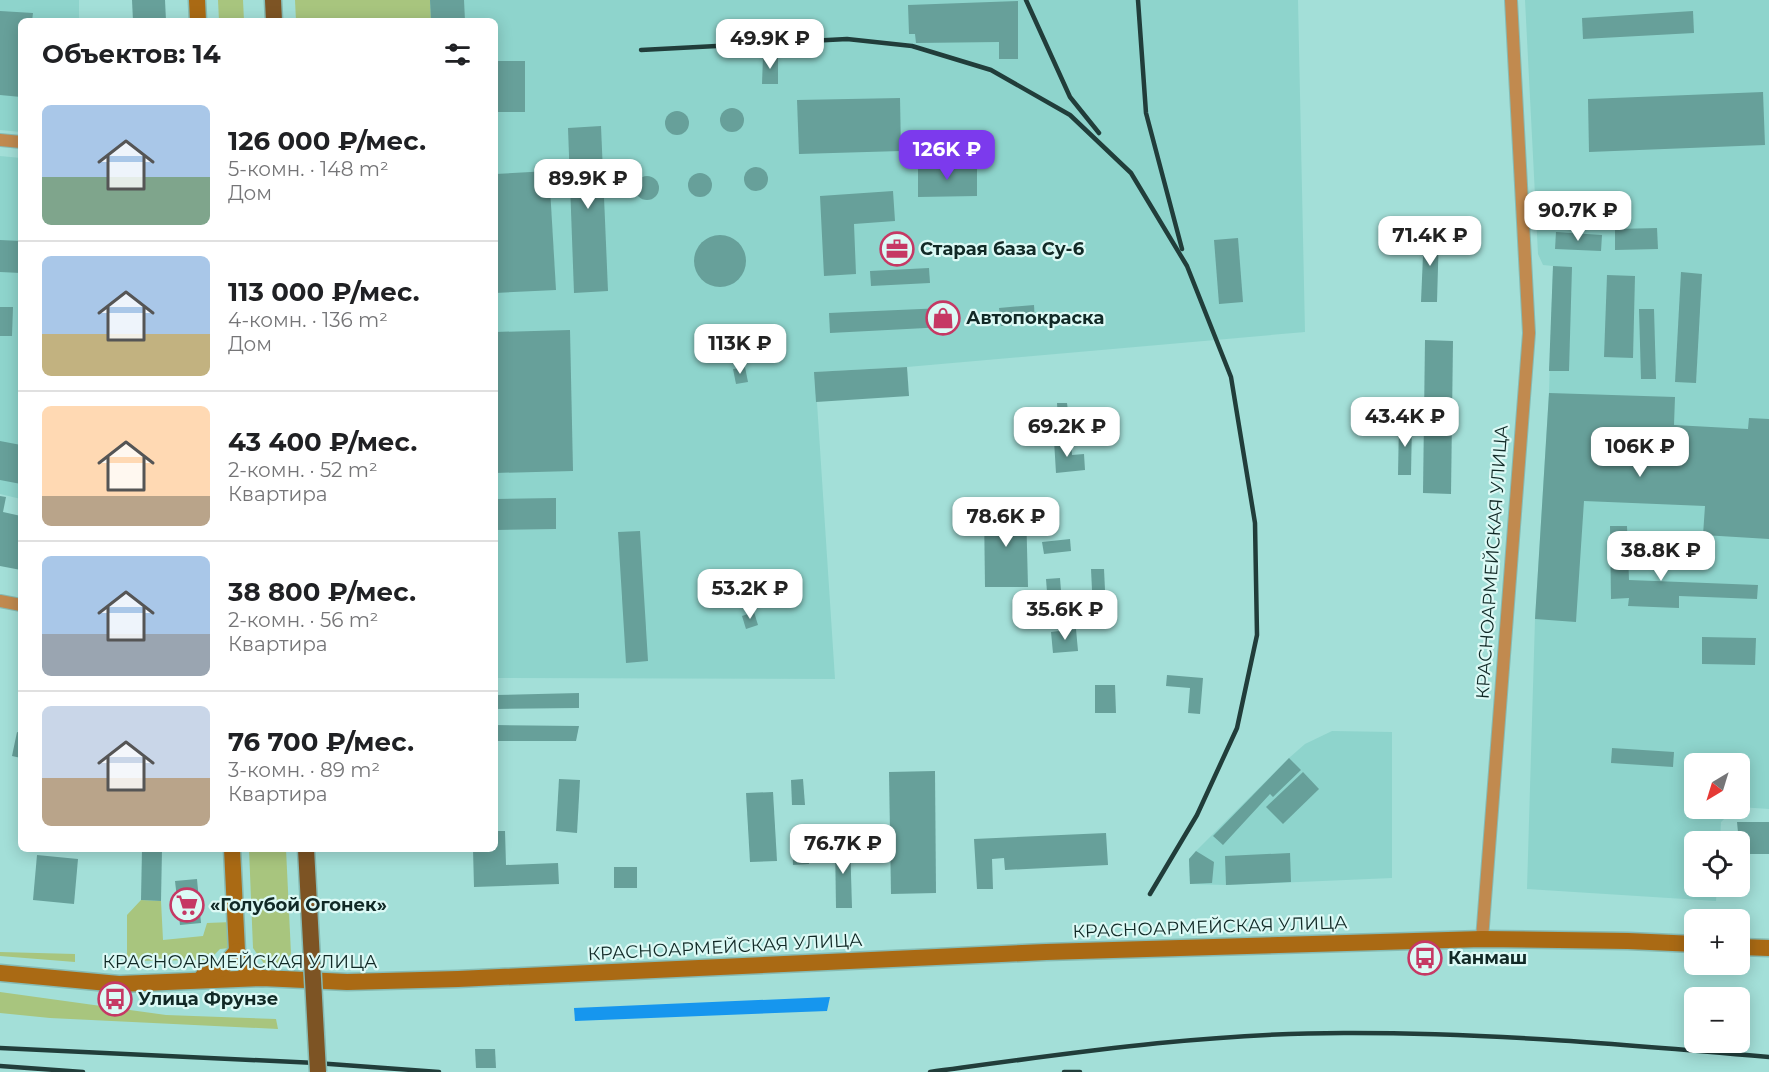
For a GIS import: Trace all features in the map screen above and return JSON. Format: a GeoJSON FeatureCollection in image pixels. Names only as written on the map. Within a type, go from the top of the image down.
{"type":"FeatureCollection","features":[{"type":"Feature","properties":{"kind":"highway"},"geometry":{"type":"LineString","coordinates":[[273,0],[274,18]]}},
{"type":"Feature","properties":{"kind":"highway"},"geometry":{"type":"LineString","coordinates":[[306,852],[318,1072]]}},
{"type":"Feature","properties":{"kind":"main road"},"geometry":{"type":"LineString","coordinates":[[197,0],[198,18]]}},
{"type":"Feature","properties":{"kind":"main road"},"geometry":{"type":"LineString","coordinates":[[232,852],[237,951],[247,969],[262,978]]}},
{"type":"Feature","properties":{"kind":"main road"},"geometry":{"type":"LineString","coordinates":[[1482,939],[1684,944]]}},
{"type":"Feature","properties":{"kind":"main road","name":"КРАСНОАРМЕЙСКАЯ УЛИЦА"},"geometry":{"type":"LineString","coordinates":[[0,973],[119,984],[262,978],[347,982],[1046,952],[1482,939]]}},
{"type":"Feature","properties":{"kind":"main road"},"geometry":{"type":"LineString","coordinates":[[1750,947],[1769,948]]}},
{"type":"Feature","properties":{"kind":"main road"},"geometry":{"type":"LineString","coordinates":[[193,981],[222,968],[237,951]]}},
{"type":"Feature","properties":{"kind":"street","name":"КРАСНОАРМЕЙСКАЯ УЛИЦА"},"geometry":{"type":"LineString","coordinates":[[1482,939],[1528,333],[1511,0]]}},
{"type":"Feature","properties":{"kind":"street"},"geometry":{"type":"LineString","coordinates":[[0,140],[18,142]]}},
{"type":"Feature","properties":{"kind":"street"},"geometry":{"type":"LineString","coordinates":[[0,601],[18,604]]}},
{"type":"Feature","properties":{"kind":"shaded area"},"geometry":{"type":"Polygon","coordinates":[[[0,0],[79,0],[79,18],[18,18],[18,132],[0,130],[0,0]]]}},
{"type":"Feature","properties":{"kind":"shaded area"},"geometry":{"type":"Polygon","coordinates":[[[430,0],[1298,0],[1305,332],[907,367],[815,372],[835,679],[498,678],[498,18],[431,18],[430,0]]]}},
{"type":"Feature","properties":{"kind":"shaded area"},"geometry":{"type":"Polygon","coordinates":[[[1525,0],[1769,0],[1769,809],[1750,808],[1750,753],[1684,753],[1684,819],[1724,819],[1721,822],[1721,831],[1684,831],[1684,897],[1716,897],[1716,901],[1527,889],[1535,619],[1549,393],[1553,266],[1543,265],[1538,254],[1525,0]]]}},
{"type":"Feature","properties":{"kind":"shaded area"},"geometry":{"type":"Polygon","coordinates":[[[0,156],[18,158],[18,498],[0,494],[0,156]]]}},
{"type":"Feature","properties":{"kind":"shaded area"},"geometry":{"type":"Polygon","coordinates":[[[1332,731],[1392,732],[1392,878],[1226,885],[1190,884],[1189,859],[1196,851],[1289,758],[1305,744],[1332,731]]]}},
{"type":"Feature","properties":{"kind":"green space"},"geometry":{"type":"Polygon","coordinates":[[[218,0],[243,0],[244,18],[219,18],[218,0]]]}},
{"type":"Feature","properties":{"kind":"green space"},"geometry":{"type":"Polygon","coordinates":[[[295,0],[430,0],[431,18],[296,18],[295,0]]]}},
{"type":"Feature","properties":{"kind":"green space"},"geometry":{"type":"Polygon","coordinates":[[[249,852],[286,852],[291,954],[282,964],[265,965],[253,948],[249,852]]]}},
{"type":"Feature","properties":{"kind":"green space"},"geometry":{"type":"Polygon","coordinates":[[[141,900],[161,901],[163,940],[203,936],[207,923],[232,922],[230,948],[220,949],[209,960],[127,961],[127,915],[141,900]]]}},
{"type":"Feature","properties":{"kind":"green space"},"geometry":{"type":"Polygon","coordinates":[[[0,952],[75,954],[75,962],[0,956],[0,952]]]}},
{"type":"Feature","properties":{"kind":"green space"},"geometry":{"type":"Polygon","coordinates":[[[0,992],[166,1015],[276,1019],[278,1029],[50,1018],[0,1013],[0,992]]]}},
{"type":"Feature","properties":{"kind":"water"},"geometry":{"type":"Polygon","coordinates":[[[830,997],[827,1011],[575,1021],[574,1008],[830,997]]]}},
{"type":"Feature","properties":{"kind":"building"},"geometry":{"type":"Polygon","coordinates":[[[132,0],[165,0],[166,18],[133,18],[132,0]]]}},
{"type":"Feature","properties":{"kind":"building"},"geometry":{"type":"Polygon","coordinates":[[[430,0],[464,0],[465,18],[431,18],[430,0]]]}},
{"type":"Feature","properties":{"kind":"building"},"geometry":{"type":"Polygon","coordinates":[[[1018,1],[1018,59],[999,59],[999,42],[916,43],[915,34],[909,34],[908,5],[1018,1]]]}},
{"type":"Feature","properties":{"kind":"building"},"geometry":{"type":"Polygon","coordinates":[[[0,11],[33,13],[32,18],[18,18],[18,97],[0,95],[0,11]]]}},
{"type":"Feature","properties":{"kind":"building"},"geometry":{"type":"Polygon","coordinates":[[[1693,11],[1694,33],[1583,39],[1582,18],[1693,11]]]}},
{"type":"Feature","properties":{"kind":"building"},"geometry":{"type":"Polygon","coordinates":[[[763,56],[778,56],[778,84],[762,84],[763,56]]]}},
{"type":"Feature","properties":{"kind":"building"},"geometry":{"type":"Polygon","coordinates":[[[498,61],[525,61],[525,112],[498,112],[498,61]]]}},
{"type":"Feature","properties":{"kind":"building"},"geometry":{"type":"Polygon","coordinates":[[[1763,92],[1765,145],[1589,152],[1588,99],[1763,92]]]}},
{"type":"Feature","properties":{"kind":"building"},"geometry":{"type":"Polygon","coordinates":[[[900,98],[901,151],[799,154],[797,100],[900,98]]]}},
{"type":"Feature","properties":{"kind":"building"},"geometry":{"type":"Polygon","coordinates":[[[732,108],[741,111],[744,120],[741,129],[732,132],[723,129],[720,120],[723,111],[732,108]]]}},
{"type":"Feature","properties":{"kind":"building"},"geometry":{"type":"Polygon","coordinates":[[[677,111],[686,114],[689,123],[686,132],[677,135],[668,132],[665,123],[668,114],[677,111]]]}},
{"type":"Feature","properties":{"kind":"building"},"geometry":{"type":"Polygon","coordinates":[[[601,126],[608,291],[574,293],[568,128],[601,126]]]}},
{"type":"Feature","properties":{"kind":"building"},"geometry":{"type":"Polygon","coordinates":[[[918,165],[977,165],[977,196],[918,197],[918,165]]]}},
{"type":"Feature","properties":{"kind":"building"},"geometry":{"type":"Polygon","coordinates":[[[756,167],[765,170],[768,179],[765,188],[756,191],[747,188],[744,179],[747,170],[756,167]]]}},
{"type":"Feature","properties":{"kind":"building"},"geometry":{"type":"Polygon","coordinates":[[[549,171],[556,290],[498,293],[498,174],[549,171]]]}},
{"type":"Feature","properties":{"kind":"building"},"geometry":{"type":"Polygon","coordinates":[[[700,173],[708,177],[712,185],[708,193],[700,197],[692,193],[688,185],[692,177],[700,173]]]}},
{"type":"Feature","properties":{"kind":"building"},"geometry":{"type":"Polygon","coordinates":[[[647,176],[656,179],[659,188],[656,197],[647,200],[638,197],[635,188],[638,179],[647,176]]]}},
{"type":"Feature","properties":{"kind":"building"},"geometry":{"type":"Polygon","coordinates":[[[893,191],[895,221],[854,224],[856,274],[824,276],[820,196],[893,191]]]}},
{"type":"Feature","properties":{"kind":"building"},"geometry":{"type":"Polygon","coordinates":[[[1657,228],[1658,249],[1615,250],[1615,229],[1657,228]]]}},
{"type":"Feature","properties":{"kind":"building"},"geometry":{"type":"Polygon","coordinates":[[[1424,232],[1439,232],[1437,302],[1421,302],[1424,232]]]}},
{"type":"Feature","properties":{"kind":"building"},"geometry":{"type":"Polygon","coordinates":[[[1556,232],[1602,235],[1601,251],[1555,249],[1556,232]]]}},
{"type":"Feature","properties":{"kind":"building"},"geometry":{"type":"Polygon","coordinates":[[[720,235],[730,237],[738,243],[744,251],[746,261],[744,271],[738,279],[730,285],[720,287],[710,285],[702,279],[696,271],[694,261],[696,251],[702,243],[710,237],[720,235]]]}},
{"type":"Feature","properties":{"kind":"building"},"geometry":{"type":"Polygon","coordinates":[[[1238,238],[1243,302],[1219,304],[1214,240],[1238,238]]]}},
{"type":"Feature","properties":{"kind":"building"},"geometry":{"type":"Polygon","coordinates":[[[0,240],[18,241],[18,273],[0,272],[0,240]]]}},
{"type":"Feature","properties":{"kind":"building"},"geometry":{"type":"Polygon","coordinates":[[[1553,266],[1572,267],[1569,371],[1549,371],[1553,266]]]}},
{"type":"Feature","properties":{"kind":"building"},"geometry":{"type":"Polygon","coordinates":[[[929,268],[930,283],[871,286],[870,271],[929,268]]]}},
{"type":"Feature","properties":{"kind":"building"},"geometry":{"type":"Polygon","coordinates":[[[1681,272],[1702,274],[1696,383],[1675,382],[1681,272]]]}},
{"type":"Feature","properties":{"kind":"building"},"geometry":{"type":"Polygon","coordinates":[[[1607,275],[1635,276],[1633,358],[1604,357],[1607,275]]]}},
{"type":"Feature","properties":{"kind":"building"},"geometry":{"type":"Polygon","coordinates":[[[1034,305],[1035,323],[1001,326],[999,308],[1034,305]]]}},
{"type":"Feature","properties":{"kind":"building"},"geometry":{"type":"Polygon","coordinates":[[[0,307],[13,307],[12,336],[0,336],[0,307]]]}},
{"type":"Feature","properties":{"kind":"building"},"geometry":{"type":"Polygon","coordinates":[[[944,308],[945,327],[830,333],[829,313],[944,308]]]}},
{"type":"Feature","properties":{"kind":"building"},"geometry":{"type":"Polygon","coordinates":[[[1639,309],[1654,309],[1656,379],[1641,379],[1639,309]]]}},
{"type":"Feature","properties":{"kind":"building"},"geometry":{"type":"Polygon","coordinates":[[[570,330],[573,471],[498,473],[498,332],[570,330]]]}},
{"type":"Feature","properties":{"kind":"building"},"geometry":{"type":"Polygon","coordinates":[[[1425,340],[1453,341],[1451,494],[1423,493],[1425,340]]]}},
{"type":"Feature","properties":{"kind":"building"},"geometry":{"type":"Polygon","coordinates":[[[745,367],[748,382],[736,384],[733,369],[745,367]]]}},
{"type":"Feature","properties":{"kind":"building"},"geometry":{"type":"Polygon","coordinates":[[[907,367],[909,396],[816,402],[814,372],[907,367]]]}},
{"type":"Feature","properties":{"kind":"building"},"geometry":{"type":"Polygon","coordinates":[[[1549,393],[1675,397],[1674,425],[1748,429],[1749,418],[1769,419],[1769,539],[1703,535],[1705,506],[1584,501],[1576,622],[1535,619],[1549,393]]]}},
{"type":"Feature","properties":{"kind":"building"},"geometry":{"type":"Polygon","coordinates":[[[1057,403],[1067,403],[1069,420],[1058,421],[1057,403]]]}},
{"type":"Feature","properties":{"kind":"building"},"geometry":{"type":"Polygon","coordinates":[[[1399,422],[1412,422],[1411,475],[1398,475],[1399,422]]]}},
{"type":"Feature","properties":{"kind":"building"},"geometry":{"type":"Polygon","coordinates":[[[1071,439],[1072,455],[1084,454],[1085,470],[1056,473],[1054,440],[1071,439]]]}},
{"type":"Feature","properties":{"kind":"building"},"geometry":{"type":"Polygon","coordinates":[[[0,441],[18,444],[18,483],[0,480],[0,441]]]}},
{"type":"Feature","properties":{"kind":"building"},"geometry":{"type":"Polygon","coordinates":[[[0,496],[6,497],[3,512],[18,515],[18,569],[0,566],[0,496]]]}},
{"type":"Feature","properties":{"kind":"building"},"geometry":{"type":"Polygon","coordinates":[[[556,498],[556,529],[498,530],[498,499],[556,498]]]}},
{"type":"Feature","properties":{"kind":"building"},"geometry":{"type":"Polygon","coordinates":[[[1026,508],[1028,587],[985,587],[984,509],[1026,508]]]}},
{"type":"Feature","properties":{"kind":"building"},"geometry":{"type":"Polygon","coordinates":[[[1610,526],[1627,526],[1629,580],[1758,585],[1757,599],[1679,596],[1679,608],[1628,606],[1629,598],[1611,599],[1610,526]]]}},
{"type":"Feature","properties":{"kind":"building"},"geometry":{"type":"Polygon","coordinates":[[[640,531],[648,661],[626,663],[618,532],[640,531]]]}},
{"type":"Feature","properties":{"kind":"building"},"geometry":{"type":"Polygon","coordinates":[[[1070,539],[1071,551],[1044,554],[1042,542],[1070,539]]]}},
{"type":"Feature","properties":{"kind":"building"},"geometry":{"type":"Polygon","coordinates":[[[1091,569],[1104,569],[1105,590],[1092,590],[1091,569]]]}},
{"type":"Feature","properties":{"kind":"building"},"geometry":{"type":"Polygon","coordinates":[[[1060,578],[1061,591],[1047,592],[1046,579],[1060,578]]]}},
{"type":"Feature","properties":{"kind":"building"},"geometry":{"type":"Polygon","coordinates":[[[754,612],[758,625],[746,629],[742,616],[754,612]]]}},
{"type":"Feature","properties":{"kind":"building"},"geometry":{"type":"Polygon","coordinates":[[[1076,629],[1078,651],[1053,653],[1051,632],[1076,629]]]}},
{"type":"Feature","properties":{"kind":"building"},"geometry":{"type":"Polygon","coordinates":[[[1702,637],[1756,638],[1755,665],[1702,664],[1702,637]]]}},
{"type":"Feature","properties":{"kind":"building"},"geometry":{"type":"Polygon","coordinates":[[[1167,675],[1203,678],[1200,714],[1188,713],[1190,688],[1166,686],[1167,675]]]}},
{"type":"Feature","properties":{"kind":"building"},"geometry":{"type":"Polygon","coordinates":[[[1095,685],[1115,685],[1116,713],[1095,713],[1095,685]]]}},
{"type":"Feature","properties":{"kind":"building"},"geometry":{"type":"Polygon","coordinates":[[[579,693],[579,708],[498,709],[498,695],[579,693]]]}},
{"type":"Feature","properties":{"kind":"building"},"geometry":{"type":"Polygon","coordinates":[[[498,725],[579,726],[576,741],[498,741],[498,725]]]}},
{"type":"Feature","properties":{"kind":"building"},"geometry":{"type":"Polygon","coordinates":[[[17,732],[18,757],[12,756],[17,732]]]}},
{"type":"Feature","properties":{"kind":"building"},"geometry":{"type":"Polygon","coordinates":[[[1612,748],[1674,752],[1673,767],[1611,763],[1612,748]]]}},
{"type":"Feature","properties":{"kind":"building"},"geometry":{"type":"Polygon","coordinates":[[[1289,758],[1301,770],[1273,797],[1270,794],[1223,845],[1213,836],[1289,758]]]}},
{"type":"Feature","properties":{"kind":"building"},"geometry":{"type":"Polygon","coordinates":[[[935,771],[936,893],[891,894],[889,772],[935,771]]]}},
{"type":"Feature","properties":{"kind":"building"},"geometry":{"type":"Polygon","coordinates":[[[1303,772],[1319,789],[1283,824],[1266,807],[1303,772]]]}},
{"type":"Feature","properties":{"kind":"building"},"geometry":{"type":"Polygon","coordinates":[[[559,779],[580,780],[577,833],[556,831],[559,779]]]}},
{"type":"Feature","properties":{"kind":"building"},"geometry":{"type":"Polygon","coordinates":[[[803,779],[805,805],[792,805],[791,780],[803,779]]]}},
{"type":"Feature","properties":{"kind":"building"},"geometry":{"type":"Polygon","coordinates":[[[773,792],[777,861],[750,862],[746,793],[773,792]]]}},
{"type":"Feature","properties":{"kind":"building"},"geometry":{"type":"Polygon","coordinates":[[[1737,822],[1769,822],[1769,854],[1750,854],[1750,831],[1738,831],[1737,822]]]}},
{"type":"Feature","properties":{"kind":"building"},"geometry":{"type":"Polygon","coordinates":[[[498,831],[505,831],[506,865],[558,863],[559,884],[474,887],[473,852],[498,852],[498,831]]]}},
{"type":"Feature","properties":{"kind":"building"},"geometry":{"type":"Polygon","coordinates":[[[1106,833],[1108,865],[1005,870],[1004,858],[992,859],[993,889],[977,889],[974,839],[1106,833]]]}},
{"type":"Feature","properties":{"kind":"building"},"geometry":{"type":"Polygon","coordinates":[[[792,836],[808,836],[809,864],[793,865],[792,836]]]}},
{"type":"Feature","properties":{"kind":"building"},"geometry":{"type":"Polygon","coordinates":[[[850,840],[852,908],[836,908],[835,841],[850,840]]]}},
{"type":"Feature","properties":{"kind":"building"},"geometry":{"type":"Polygon","coordinates":[[[1196,851],[1214,862],[1212,883],[1190,884],[1189,859],[1196,851]]]}},
{"type":"Feature","properties":{"kind":"building"},"geometry":{"type":"Polygon","coordinates":[[[142,852],[162,852],[161,901],[141,900],[142,852]]]}},
{"type":"Feature","properties":{"kind":"building"},"geometry":{"type":"Polygon","coordinates":[[[1290,853],[1291,882],[1226,885],[1225,856],[1290,853]]]}},
{"type":"Feature","properties":{"kind":"building"},"geometry":{"type":"Polygon","coordinates":[[[37,855],[78,859],[74,904],[33,900],[37,855]]]}},
{"type":"Feature","properties":{"kind":"building"},"geometry":{"type":"Polygon","coordinates":[[[614,867],[637,867],[637,888],[614,888],[614,867]]]}},
{"type":"Feature","properties":{"kind":"building"},"geometry":{"type":"Polygon","coordinates":[[[197,879],[201,923],[180,925],[175,881],[197,879]]]}},
{"type":"Feature","properties":{"kind":"building"},"geometry":{"type":"Polygon","coordinates":[[[475,1049],[495,1049],[496,1068],[476,1068],[475,1049]]]}},
{"type":"Feature","properties":{"kind":"railway"},"geometry":{"type":"LineString","coordinates":[[1026,0],[1070,97],[1099,133]]}},
{"type":"Feature","properties":{"kind":"railway"},"geometry":{"type":"LineString","coordinates":[[1138,0],[1146,113],[1182,249]]}},
{"type":"Feature","properties":{"kind":"railway"},"geometry":{"type":"LineString","coordinates":[[641,50],[847,39],[912,46],[991,70],[1070,115],[1131,173],[1187,266],[1231,377],[1255,523],[1257,635],[1237,728],[1197,815],[1150,894]]}},
{"type":"Feature","properties":{"kind":"railway"},"geometry":{"type":"LineString","coordinates":[[930,1072],[1194,1040],[1353,1033],[1509,1037],[1769,1057]]}},
{"type":"Feature","properties":{"kind":"railway"},"geometry":{"type":"LineString","coordinates":[[0,1048],[316,1063],[439,1072]]}},
{"type":"Feature","properties":{"kind":"railway"},"geometry":{"type":"LineString","coordinates":[[0,1066],[83,1072]]}},
{"type":"Feature","properties":{"kind":"railway"},"geometry":{"type":"LineString","coordinates":[[1064,1072],[1080,1072]]}},
{"type":"Feature","properties":{"kind":"place","name":"Старая база Су-6"},"geometry":{"type":"Point","coordinates":[897,249]}},
{"type":"Feature","properties":{"kind":"place","name":"Автопокраска"},"geometry":{"type":"Point","coordinates":[943,318]}},
{"type":"Feature","properties":{"kind":"place","name":"«Голубой Огонек»"},"geometry":{"type":"Point","coordinates":[187,905]}},
{"type":"Feature","properties":{"kind":"place","name":"Канмаш"},"geometry":{"type":"Point","coordinates":[1425,958]}},
{"type":"Feature","properties":{"kind":"place","name":"Улица Фрунзе"},"geometry":{"type":"Point","coordinates":[115,999]}}]}
